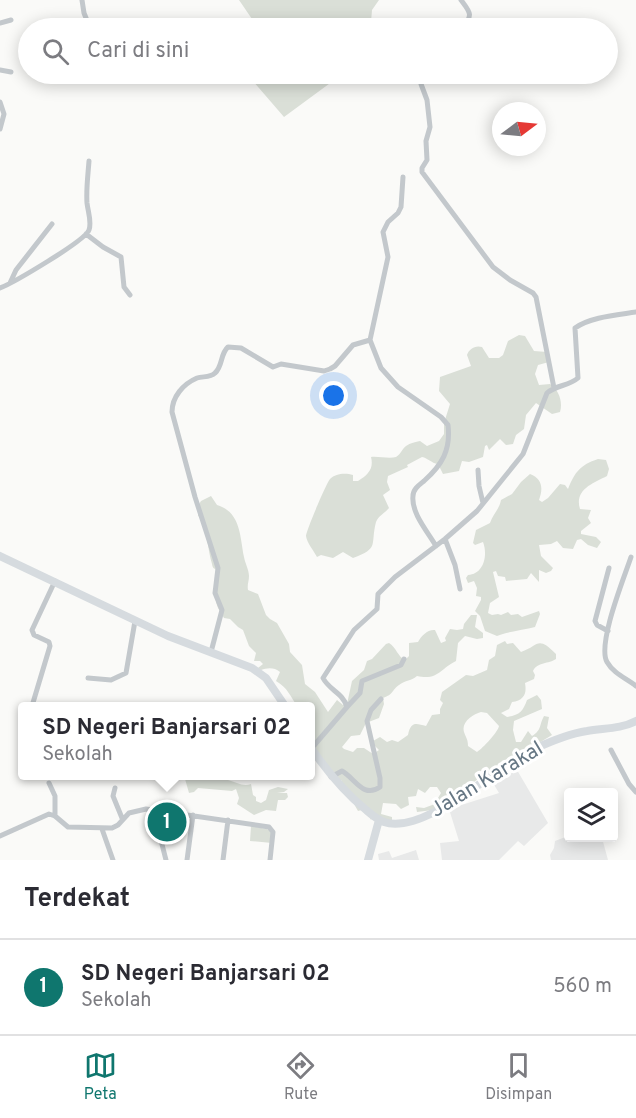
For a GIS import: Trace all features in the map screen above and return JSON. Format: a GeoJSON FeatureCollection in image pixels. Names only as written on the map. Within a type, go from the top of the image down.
{"type":"FeatureCollection","features":[{"type":"Feature","properties":{"kind":"main road"},"geometry":{"type":"LineString","coordinates":[[0,556],[135,621],[258,672],[269,682],[282,702]]}},
{"type":"Feature","properties":{"kind":"main road","name":"Jalan Karakal"},"geometry":{"type":"LineString","coordinates":[[379,820],[398,825],[422,819],[513,760],[548,743],[576,733],[626,725],[636,721]]}},
{"type":"Feature","properties":{"kind":"main road"},"geometry":{"type":"LineString","coordinates":[[315,754],[345,792],[379,820],[368,860]]}},
{"type":"Feature","properties":{"kind":"street"},"geometry":{"type":"LineString","coordinates":[[82,0],[86,18]]}},
{"type":"Feature","properties":{"kind":"street"},"geometry":{"type":"LineString","coordinates":[[461,0],[470,12],[468,18]]}},
{"type":"Feature","properties":{"kind":"street"},"geometry":{"type":"LineString","coordinates":[[0,23],[11,20]]}},
{"type":"Feature","properties":{"kind":"street"},"geometry":{"type":"LineString","coordinates":[[0,70],[11,72]]}},
{"type":"Feature","properties":{"kind":"street"},"geometry":{"type":"LineString","coordinates":[[421,84],[428,105],[430,129],[426,141],[427,160],[422,172],[493,267],[536,297],[554,388]]}},
{"type":"Feature","properties":{"kind":"street"},"geometry":{"type":"LineString","coordinates":[[0,102],[4,114],[0,129]]}},
{"type":"Feature","properties":{"kind":"street"},"geometry":{"type":"LineString","coordinates":[[0,288],[9,285],[69,248],[86,234],[90,221],[87,194],[88,161]]}},
{"type":"Feature","properties":{"kind":"street"},"geometry":{"type":"LineString","coordinates":[[403,177],[400,210],[388,222],[383,232],[388,257],[370,340],[381,368],[398,387],[441,417],[448,425],[448,446],[444,459],[437,469],[416,488],[413,495],[417,514],[436,546]]}},
{"type":"Feature","properties":{"kind":"street"},"geometry":{"type":"LineString","coordinates":[[9,285],[16,270],[52,224]]}},
{"type":"Feature","properties":{"kind":"street"},"geometry":{"type":"LineString","coordinates":[[86,234],[121,257],[124,287],[130,295]]}},
{"type":"Feature","properties":{"kind":"street"},"geometry":{"type":"LineString","coordinates":[[347,707],[342,697],[323,678],[354,630],[377,609],[377,596],[395,577],[477,511],[523,454],[544,398],[554,388],[574,382],[578,378],[574,331],[576,327],[610,316],[636,312]]}},
{"type":"Feature","properties":{"kind":"street"},"geometry":{"type":"LineString","coordinates":[[211,652],[222,610],[215,592],[218,568],[195,497],[172,412],[174,400],[188,384],[197,378],[214,374],[219,369],[224,351],[228,347],[241,348],[273,367],[281,364],[324,370],[335,366],[353,345],[370,340]]}},
{"type":"Feature","properties":{"kind":"street"},"geometry":{"type":"LineString","coordinates":[[478,470],[483,503]]}},
{"type":"Feature","properties":{"kind":"street"},"geometry":{"type":"LineString","coordinates":[[445,539],[455,566],[460,589]]}},
{"type":"Feature","properties":{"kind":"street"},"geometry":{"type":"LineString","coordinates":[[631,557],[611,617],[604,652],[606,660],[617,674],[636,686]]}},
{"type":"Feature","properties":{"kind":"street"},"geometry":{"type":"LineString","coordinates":[[608,631],[597,625],[595,621],[609,568]]}},
{"type":"Feature","properties":{"kind":"street"},"geometry":{"type":"LineString","coordinates":[[33,702],[50,646],[49,642],[34,635],[32,630],[55,581]]}},
{"type":"Feature","properties":{"kind":"street"},"geometry":{"type":"LineString","coordinates":[[380,592],[385,599]]}},
{"type":"Feature","properties":{"kind":"street"},"geometry":{"type":"LineString","coordinates":[[88,678],[111,680],[126,673],[135,621]]}},
{"type":"Feature","properties":{"kind":"street"},"geometry":{"type":"LineString","coordinates":[[315,743],[360,693],[362,681],[401,665],[404,659]]}},
{"type":"Feature","properties":{"kind":"street"},"geometry":{"type":"LineString","coordinates":[[331,777],[342,771],[367,791],[374,791],[380,787],[367,721],[371,710],[381,699]]}},
{"type":"Feature","properties":{"kind":"street"},"geometry":{"type":"LineString","coordinates":[[611,750],[629,784],[636,792]]}},
{"type":"Feature","properties":{"kind":"street"},"geometry":{"type":"LineString","coordinates":[[49,783],[56,801],[55,816]]}},
{"type":"Feature","properties":{"kind":"street"},"geometry":{"type":"LineString","coordinates":[[116,788],[113,796],[122,818]]}},
{"type":"Feature","properties":{"kind":"street"},"geometry":{"type":"LineString","coordinates":[[0,836],[46,815],[55,816],[68,827],[102,829],[115,826],[133,811],[153,809],[271,829],[273,832],[270,860]]}},
{"type":"Feature","properties":{"kind":"street"},"geometry":{"type":"LineString","coordinates":[[153,809],[166,860]]}},
{"type":"Feature","properties":{"kind":"street"},"geometry":{"type":"LineString","coordinates":[[187,860],[193,815]]}},
{"type":"Feature","properties":{"kind":"street"},"geometry":{"type":"LineString","coordinates":[[223,860],[228,820]]}},
{"type":"Feature","properties":{"kind":"street"},"geometry":{"type":"LineString","coordinates":[[102,829],[112,860]]}},
{"type":"Feature","properties":{"kind":"shaded area"},"geometry":{"type":"Polygon","coordinates":[[[239,0],[379,0],[372,10],[371,18],[251,18],[239,0]]]}},
{"type":"Feature","properties":{"kind":"shaded area"},"geometry":{"type":"Polygon","coordinates":[[[256,84],[329,84],[284,117],[256,84]]]}},
{"type":"Feature","properties":{"kind":"shaded area"},"geometry":{"type":"Polygon","coordinates":[[[519,335],[525,336],[534,351],[547,352],[549,362],[538,365],[535,374],[539,385],[550,384],[558,393],[561,400],[560,412],[552,414],[536,403],[526,415],[524,429],[516,435],[513,444],[506,445],[500,439],[489,450],[487,445],[485,446],[483,457],[469,462],[462,461],[459,471],[443,474],[438,464],[422,457],[407,465],[408,467],[388,476],[387,482],[390,490],[383,495],[389,508],[377,520],[371,548],[353,558],[343,552],[333,558],[321,555],[317,557],[306,536],[330,479],[347,474],[353,475],[353,481],[358,481],[369,471],[372,465],[371,457],[396,457],[411,443],[420,441],[427,446],[439,441],[444,434],[444,423],[450,404],[439,391],[440,377],[471,366],[467,355],[475,347],[482,347],[489,358],[499,358],[503,355],[508,341],[519,335]]]}},
{"type":"Feature","properties":{"kind":"shaded area"},"geometry":{"type":"Polygon","coordinates":[[[598,459],[606,460],[609,469],[607,476],[586,488],[579,502],[580,509],[591,510],[588,518],[591,523],[581,531],[581,534],[596,537],[601,542],[597,548],[581,539],[577,540],[573,549],[563,548],[557,541],[539,545],[541,556],[553,568],[546,573],[539,570],[539,582],[531,573],[527,579],[506,581],[505,577],[498,576],[496,571],[493,572],[499,597],[490,603],[488,613],[501,615],[508,612],[511,615],[518,614],[522,617],[539,611],[540,614],[535,627],[497,636],[485,631],[480,616],[475,611],[481,597],[476,596],[477,588],[474,581],[468,583],[466,578],[481,568],[485,558],[483,542],[475,545],[473,543],[476,530],[490,523],[501,500],[512,494],[530,474],[540,482],[539,500],[542,502],[560,484],[565,485],[568,489],[579,470],[598,459]]]}},
{"type":"Feature","properties":{"kind":"shaded area"},"geometry":{"type":"Polygon","coordinates":[[[211,496],[217,505],[225,508],[235,519],[249,574],[248,590],[258,594],[266,615],[277,623],[289,644],[290,652],[302,665],[305,684],[315,692],[328,712],[337,700],[343,705],[347,704],[352,681],[364,670],[367,661],[372,659],[386,644],[389,643],[405,660],[409,656],[409,643],[418,642],[425,633],[435,630],[441,643],[446,641],[445,638],[450,629],[463,629],[471,615],[477,615],[475,627],[483,633],[483,638],[465,636],[458,643],[456,661],[435,675],[417,676],[399,685],[391,694],[383,698],[384,704],[379,718],[366,723],[360,735],[351,736],[342,747],[344,749],[353,752],[357,748],[364,748],[373,754],[379,750],[373,741],[380,737],[387,742],[392,740],[398,742],[408,735],[413,725],[426,726],[432,715],[440,714],[443,703],[440,700],[442,692],[466,675],[473,676],[487,670],[489,660],[495,656],[497,645],[505,641],[507,644],[513,643],[521,652],[541,643],[556,654],[556,659],[535,668],[534,679],[525,683],[524,696],[512,702],[509,709],[501,713],[507,717],[518,714],[527,700],[537,695],[541,700],[542,709],[514,721],[513,730],[516,742],[521,742],[528,731],[532,736],[535,734],[544,716],[549,717],[547,728],[552,735],[487,775],[484,771],[484,775],[434,809],[417,812],[416,807],[424,808],[435,804],[434,798],[438,798],[441,793],[437,787],[430,787],[425,793],[418,789],[416,796],[408,797],[409,805],[401,809],[396,804],[383,803],[381,814],[392,817],[392,820],[382,822],[373,816],[371,820],[371,813],[365,809],[358,811],[354,804],[355,798],[342,787],[342,781],[315,758],[315,702],[294,702],[286,689],[276,681],[280,672],[278,670],[258,668],[263,664],[260,661],[254,661],[256,653],[249,646],[243,630],[230,619],[224,618],[219,610],[216,598],[217,572],[212,566],[203,518],[198,516],[198,506],[201,501],[211,496]],[[481,712],[468,719],[464,725],[464,732],[468,746],[477,752],[490,740],[499,726],[487,713],[481,712]]]}},
{"type":"Feature","properties":{"kind":"shaded area"},"geometry":{"type":"Polygon","coordinates":[[[517,770],[548,823],[524,846],[518,841],[499,860],[442,860],[440,843],[459,841],[449,809],[499,793],[493,783],[517,770]]]}},
{"type":"Feature","properties":{"kind":"shaded area"},"geometry":{"type":"Polygon","coordinates":[[[185,780],[229,780],[242,785],[251,784],[256,801],[261,803],[266,800],[269,790],[278,787],[288,789],[277,793],[287,793],[288,797],[285,800],[278,800],[276,811],[266,810],[254,815],[237,804],[239,798],[236,789],[232,791],[198,788],[189,793],[185,780]]]}},
{"type":"Feature","properties":{"kind":"shaded area"},"geometry":{"type":"Polygon","coordinates":[[[251,826],[271,830],[272,843],[250,841],[251,826]]]}},
{"type":"Feature","properties":{"kind":"shaded area"},"geometry":{"type":"Polygon","coordinates":[[[564,838],[564,842],[603,842],[608,860],[551,860],[550,855],[555,841],[564,838]]]}},
{"type":"Feature","properties":{"kind":"shaded area"},"geometry":{"type":"Polygon","coordinates":[[[416,850],[419,860],[379,860],[378,854],[389,851],[392,858],[416,850]]]}},
{"type":"Feature","properties":{"kind":"place","name":"SD Negeri Banjarsari 02"},"geometry":{"type":"Point","coordinates":[167,822]}}]}
